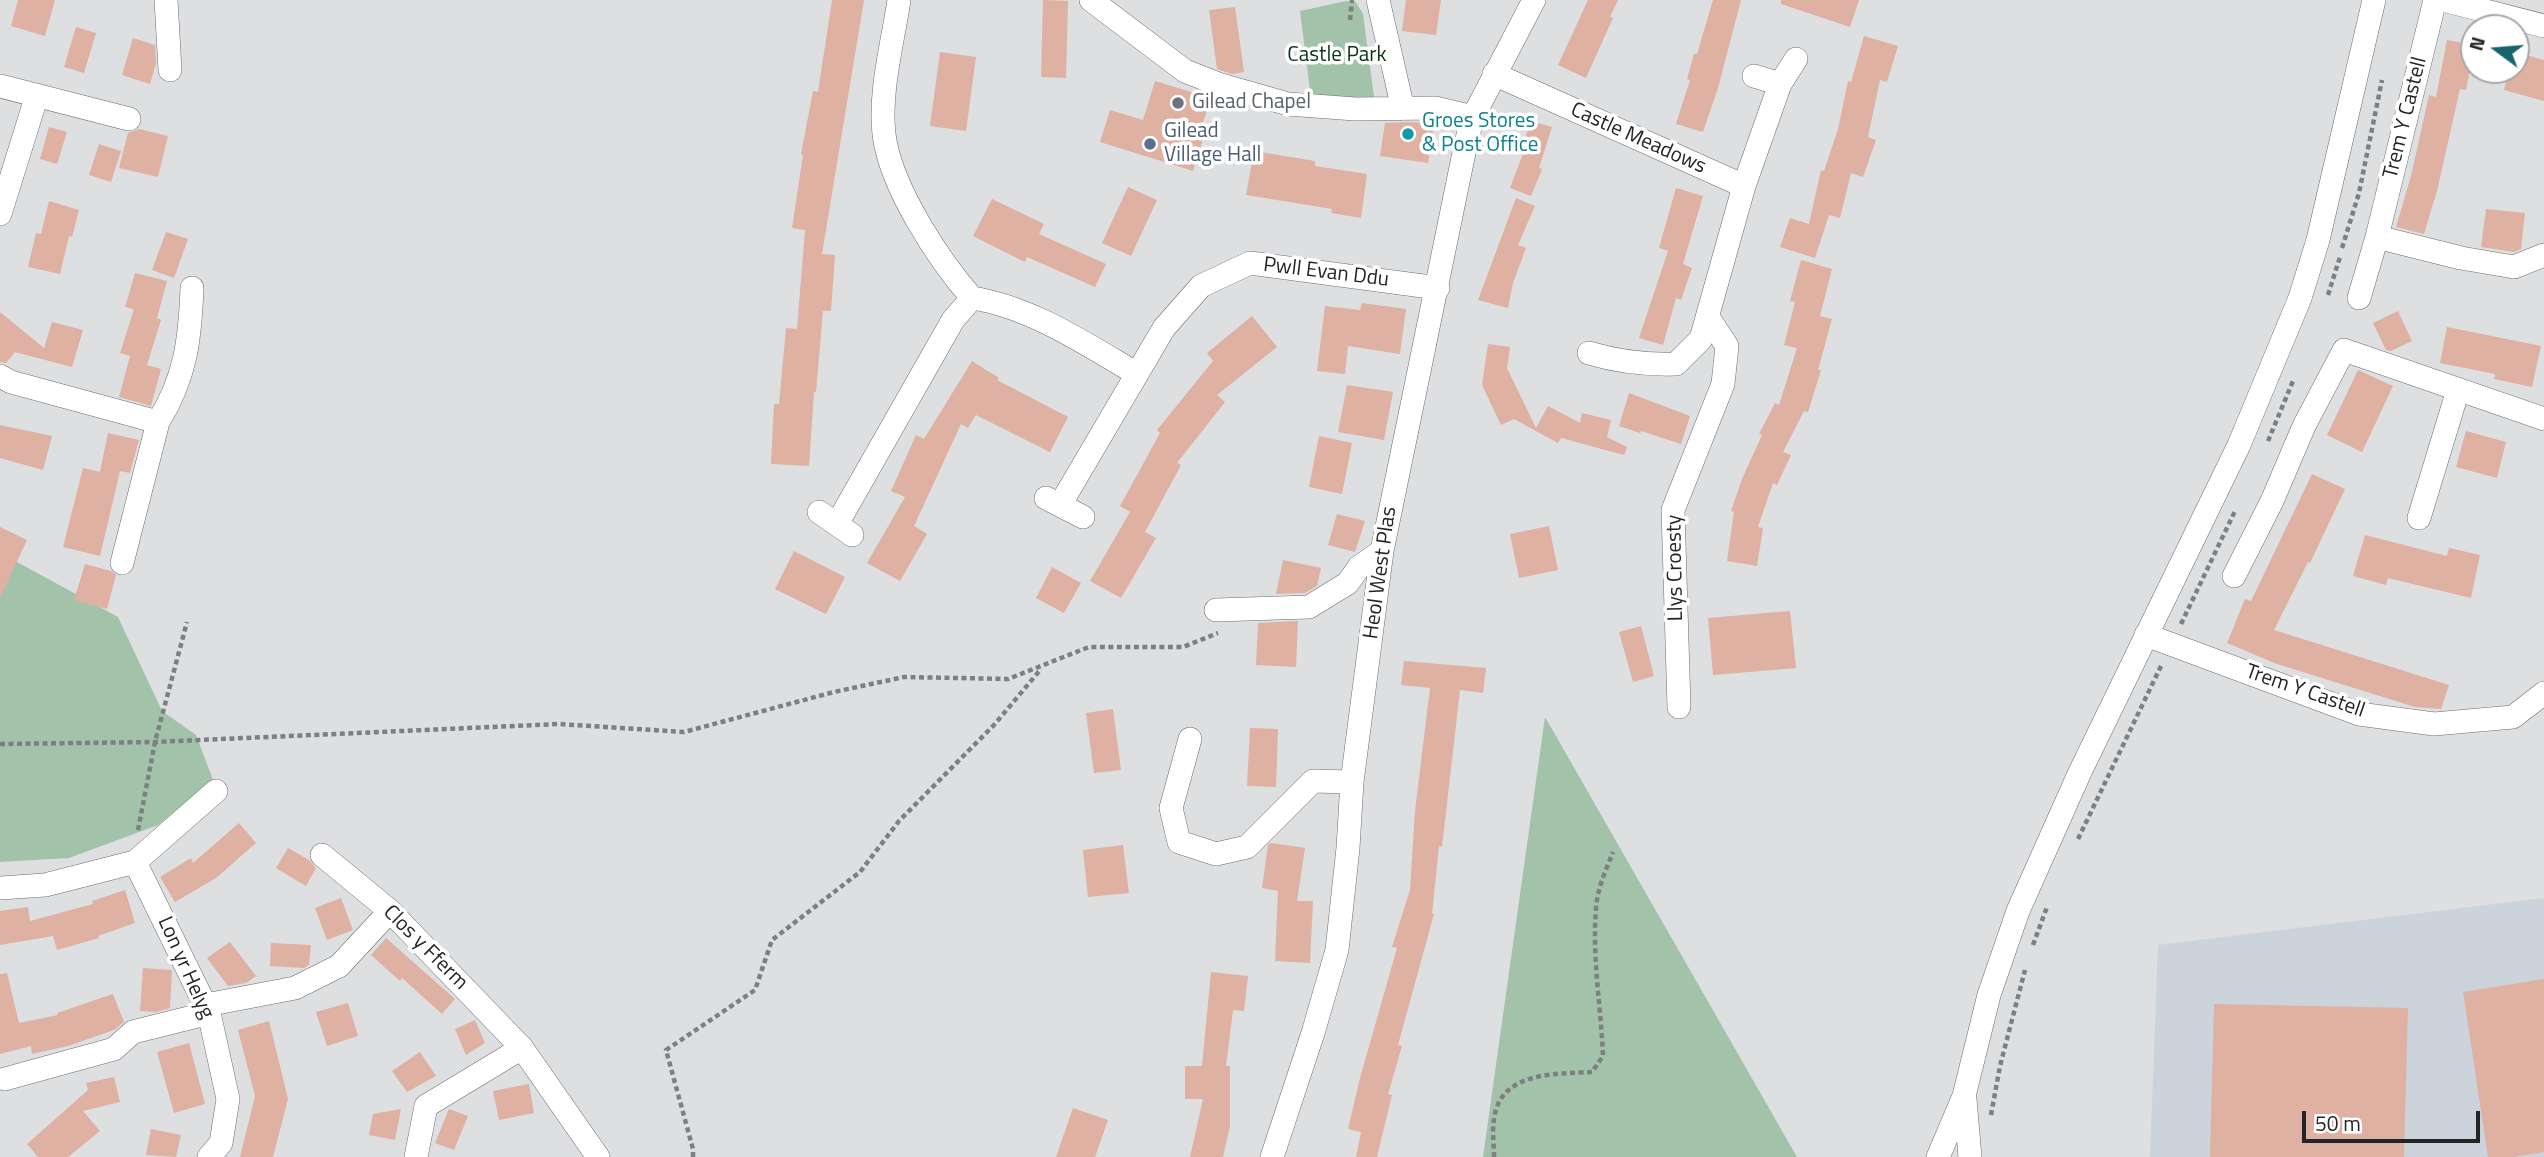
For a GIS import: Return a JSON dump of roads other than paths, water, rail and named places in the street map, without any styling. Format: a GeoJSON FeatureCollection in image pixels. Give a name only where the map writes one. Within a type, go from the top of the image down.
{"type":"FeatureCollection","features":[{"type":"Feature","properties":{"kind":"street"},"geometry":{"type":"LineString","coordinates":[[166,0],[170,70]]}},
{"type":"Feature","properties":{"kind":"street"},"geometry":{"type":"LineString","coordinates":[[899,0],[884,103],[884,133],[891,167],[936,249],[972,298],[989,301],[1069,333],[1137,374]]}},
{"type":"Feature","properties":{"kind":"street"},"geometry":{"type":"LineString","coordinates":[[1091,0],[1185,71],[1219,84],[1288,104],[1354,109],[1436,108],[1473,117]]}},
{"type":"Feature","properties":{"kind":"street"},"geometry":{"type":"LineString","coordinates":[[1378,0],[1404,108]]}},
{"type":"Feature","properties":{"kind":"street","name":"Heol West Plas"},"geometry":{"type":"LineString","coordinates":[[1272,1157],[1337,950],[1352,782],[1390,502],[1473,117],[1534,0]]}},
{"type":"Feature","properties":{"kind":"street"},"geometry":{"type":"LineString","coordinates":[[1938,1157],[1964,1096],[1989,995],[2018,911],[2080,772],[2239,445],[2301,298],[2318,240],[2374,0]]}},
{"type":"Feature","properties":{"kind":"street","name":"Trem Y Castell"},"geometry":{"type":"LineString","coordinates":[[2359,298],[2377,237],[2435,0]]}},
{"type":"Feature","properties":{"kind":"street"},"geometry":{"type":"LineString","coordinates":[[2443,0],[2544,26]]}},
{"type":"Feature","properties":{"kind":"street"},"geometry":{"type":"LineString","coordinates":[[1589,353],[1645,365],[1676,363],[1701,338],[1744,186],[1780,84],[1796,59]]}},
{"type":"Feature","properties":{"kind":"street","name":"Castle Meadows"},"geometry":{"type":"LineString","coordinates":[[1494,74],[1744,186]]}},
{"type":"Feature","properties":{"kind":"street"},"geometry":{"type":"LineString","coordinates":[[1754,76],[1780,84]]}},
{"type":"Feature","properties":{"kind":"street"},"geometry":{"type":"LineString","coordinates":[[1,86],[129,119]]}},
{"type":"Feature","properties":{"kind":"street"},"geometry":{"type":"LineString","coordinates":[[0,214],[37,95]]}},
{"type":"Feature","properties":{"kind":"street"},"geometry":{"type":"LineString","coordinates":[[2377,237],[2461,258],[2514,267],[2544,255]]}},
{"type":"Feature","properties":{"kind":"street","name":"Pwll Evan Ddu"},"geometry":{"type":"LineString","coordinates":[[1083,517],[1053,502],[1164,328],[1201,286],[1250,263],[1438,288]]}},
{"type":"Feature","properties":{"kind":"street"},"geometry":{"type":"LineString","coordinates":[[122,563],[158,422],[173,398],[181,375],[190,330],[192,288]]}},
{"type":"Feature","properties":{"kind":"street"},"geometry":{"type":"LineString","coordinates":[[836,524],[953,320],[972,298]]}},
{"type":"Feature","properties":{"kind":"street","name":"Llys Croesty"},"geometry":{"type":"LineString","coordinates":[[1679,707],[1673,510],[1723,384],[1727,346],[1708,317]]}},
{"type":"Feature","properties":{"kind":"street"},"geometry":{"type":"LineString","coordinates":[[2234,576],[2272,501],[2304,426],[2344,351],[2544,419]]}},
{"type":"Feature","properties":{"kind":"street"},"geometry":{"type":"LineString","coordinates":[[0,376],[11,382],[158,422]]}},
{"type":"Feature","properties":{"kind":"street"},"geometry":{"type":"LineString","coordinates":[[2420,517],[2458,390]]}},
{"type":"Feature","properties":{"kind":"street"},"geometry":{"type":"LineString","coordinates":[[1217,622],[1309,607],[1348,583],[1359,567],[1382,551]]}},
{"type":"Feature","properties":{"kind":"street","name":"Trem Y Castell"},"geometry":{"type":"LineString","coordinates":[[2147,635],[2359,713],[2434,724],[2513,717],[2544,693]]}},
{"type":"Feature","properties":{"kind":"street"},"geometry":{"type":"LineString","coordinates":[[1191,739],[1171,808],[1180,842],[1216,855],[1247,847],[1313,781],[1352,782]]}},
{"type":"Feature","properties":{"kind":"street"},"geometry":{"type":"LineString","coordinates":[[0,888],[45,886],[135,862],[216,791]]}},
{"type":"Feature","properties":{"kind":"street","name":"Clos y Fferm"},"geometry":{"type":"LineString","coordinates":[[322,855],[390,911],[522,1048],[597,1157]]}},
{"type":"Feature","properties":{"kind":"street","name":"Lon yr Helyg"},"geometry":{"type":"LineString","coordinates":[[135,862],[208,1009],[228,1099],[221,1143],[209,1157]]}},
{"type":"Feature","properties":{"kind":"street"},"geometry":{"type":"LineString","coordinates":[[5,1079],[114,1049],[133,1032],[208,1009],[295,988],[339,966],[390,911]]}},
{"type":"Feature","properties":{"kind":"street"},"geometry":{"type":"LineString","coordinates":[[416,1157],[426,1106],[522,1048]]}},
{"type":"Feature","properties":{"kind":"street"},"geometry":{"type":"LineString","coordinates":[[1964,1096],[1970,1157]]}},
{"type":"Feature","properties":{"kind":"place","name":"Gilead Chapel"},"geometry":{"type":"Point","coordinates":[1178,103]}},
{"type":"Feature","properties":{"kind":"place","name":"Groes Stores & Post Office"},"geometry":{"type":"Point","coordinates":[1408,134]}},
{"type":"Feature","properties":{"kind":"place","name":"Gilead Village Hall"},"geometry":{"type":"Point","coordinates":[1150,144]}},
{"type":"Feature","properties":{"kind":"park label","name":"Castle Park"},"geometry":{"type":"Point","coordinates":[1337,56]}}]}
